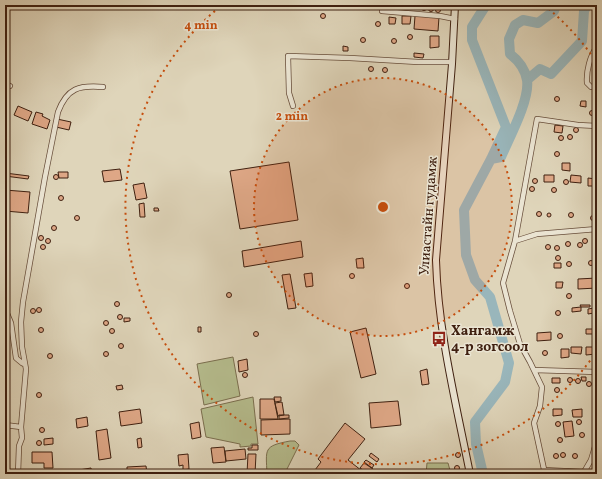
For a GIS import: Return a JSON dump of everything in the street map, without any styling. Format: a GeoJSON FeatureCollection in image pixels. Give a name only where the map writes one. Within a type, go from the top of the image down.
{"type":"FeatureCollection","features":[{"type":"Feature","properties":{"kind":"main road","name":"Улиастайн гудамж"},"geometry":{"type":"LineString","coordinates":[[455,5],[452,62],[436,260],[444,346],[470,474]]}},
{"type":"Feature","properties":{"kind":"street"},"geometry":{"type":"LineString","coordinates":[[382,11],[440,16],[455,19]]}},
{"type":"Feature","properties":{"kind":"street"},"geometry":{"type":"LineString","coordinates":[[597,47],[593,51],[586,76],[587,83],[591,87],[597,87]]}},
{"type":"Feature","properties":{"kind":"street"},"geometry":{"type":"LineString","coordinates":[[293,106],[289,93],[288,56],[418,62],[452,62]]}},
{"type":"Feature","properties":{"kind":"street"},"geometry":{"type":"LineString","coordinates":[[5,84],[10,86]]}},
{"type":"Feature","properties":{"kind":"street"},"geometry":{"type":"LineString","coordinates":[[18,474],[19,446],[22,438],[21,427],[26,369],[22,347],[21,322],[23,302],[58,112],[67,94],[75,89],[88,86],[104,86]]}},
{"type":"Feature","properties":{"kind":"street"},"geometry":{"type":"LineString","coordinates":[[597,126],[578,126],[537,119],[515,241],[503,283],[520,344],[542,387],[540,406],[534,423],[545,472],[584,472],[591,460],[597,440]]}},
{"type":"Feature","properties":{"kind":"street"},"geometry":{"type":"LineString","coordinates":[[515,241],[537,234],[597,229]]}},
{"type":"Feature","properties":{"kind":"street"},"geometry":{"type":"LineString","coordinates":[[5,311],[11,323],[16,358],[24,364]]}},
{"type":"Feature","properties":{"kind":"street"},"geometry":{"type":"LineString","coordinates":[[534,370],[597,372]]}},
{"type":"Feature","properties":{"kind":"street"},"geometry":{"type":"LineString","coordinates":[[5,425],[21,427]]}},
{"type":"Feature","properties":{"kind":"green space"},"geometry":{"type":"Polygon","coordinates":[[[233,357],[240,396],[204,405],[197,364],[233,357]]]}},
{"type":"Feature","properties":{"kind":"green space"},"geometry":{"type":"Polygon","coordinates":[[[253,397],[258,444],[240,447],[240,444],[206,437],[201,409],[253,397]]]}},
{"type":"Feature","properties":{"kind":"green space"},"geometry":{"type":"Polygon","coordinates":[[[295,441],[299,445],[287,469],[291,474],[267,474],[266,459],[268,450],[275,445],[295,441]]]}},
{"type":"Feature","properties":{"kind":"green space"},"geometry":{"type":"Polygon","coordinates":[[[427,463],[448,463],[451,474],[426,474],[427,463]]]}},
{"type":"Feature","properties":{"kind":"building"},"geometry":{"type":"Polygon","coordinates":[[[424,5],[427,8],[424,11],[421,8],[424,5]]]}},
{"type":"Feature","properties":{"kind":"building"},"geometry":{"type":"Polygon","coordinates":[[[431,6],[434,9],[431,12],[428,9],[431,6]]]}},
{"type":"Feature","properties":{"kind":"building"},"geometry":{"type":"Polygon","coordinates":[[[438,7],[441,10],[438,13],[435,10],[438,7]]]}},
{"type":"Feature","properties":{"kind":"building"},"geometry":{"type":"Polygon","coordinates":[[[323,13],[326,16],[323,19],[320,16],[323,13]]]}},
{"type":"Feature","properties":{"kind":"building"},"geometry":{"type":"Polygon","coordinates":[[[402,16],[411,16],[410,24],[402,24],[402,16]]]}},
{"type":"Feature","properties":{"kind":"building"},"geometry":{"type":"Polygon","coordinates":[[[415,16],[439,17],[438,31],[414,29],[415,16]]]}},
{"type":"Feature","properties":{"kind":"building"},"geometry":{"type":"Polygon","coordinates":[[[389,17],[396,18],[395,24],[389,24],[389,17]]]}},
{"type":"Feature","properties":{"kind":"building"},"geometry":{"type":"Polygon","coordinates":[[[378,21],[381,24],[378,27],[375,24],[378,21]]]}},
{"type":"Feature","properties":{"kind":"building"},"geometry":{"type":"Polygon","coordinates":[[[410,34],[413,37],[410,40],[407,37],[410,34]]]}},
{"type":"Feature","properties":{"kind":"building"},"geometry":{"type":"Polygon","coordinates":[[[430,36],[439,36],[439,47],[430,48],[430,36]]]}},
{"type":"Feature","properties":{"kind":"building"},"geometry":{"type":"Polygon","coordinates":[[[363,37],[366,40],[363,43],[360,40],[363,37]]]}},
{"type":"Feature","properties":{"kind":"building"},"geometry":{"type":"Polygon","coordinates":[[[394,38],[397,41],[394,44],[391,41],[394,38]]]}},
{"type":"Feature","properties":{"kind":"building"},"geometry":{"type":"Polygon","coordinates":[[[343,46],[348,47],[348,51],[343,51],[343,46]]]}},
{"type":"Feature","properties":{"kind":"building"},"geometry":{"type":"Polygon","coordinates":[[[414,53],[424,54],[423,58],[414,57],[414,53]]]}},
{"type":"Feature","properties":{"kind":"building"},"geometry":{"type":"Polygon","coordinates":[[[371,66],[374,69],[371,72],[368,69],[371,66]]]}},
{"type":"Feature","properties":{"kind":"building"},"geometry":{"type":"Polygon","coordinates":[[[385,67],[388,70],[385,73],[382,70],[385,67]]]}},
{"type":"Feature","properties":{"kind":"building"},"geometry":{"type":"Polygon","coordinates":[[[557,96],[560,99],[557,102],[554,99],[557,96]]]}},
{"type":"Feature","properties":{"kind":"building"},"geometry":{"type":"Polygon","coordinates":[[[581,101],[586,101],[586,107],[580,106],[581,101]]]}},
{"type":"Feature","properties":{"kind":"building"},"geometry":{"type":"Polygon","coordinates":[[[18,106],[32,112],[28,121],[14,115],[18,106]]]}},
{"type":"Feature","properties":{"kind":"building"},"geometry":{"type":"Polygon","coordinates":[[[592,110],[595,113],[592,116],[589,113],[592,110]]]}},
{"type":"Feature","properties":{"kind":"building"},"geometry":{"type":"Polygon","coordinates":[[[36,112],[43,114],[42,116],[50,120],[47,129],[32,124],[36,112]]]}},
{"type":"Feature","properties":{"kind":"building"},"geometry":{"type":"Polygon","coordinates":[[[57,119],[71,122],[69,130],[56,127],[57,119]]]}},
{"type":"Feature","properties":{"kind":"building"},"geometry":{"type":"Polygon","coordinates":[[[555,125],[563,126],[562,133],[554,132],[555,125]]]}},
{"type":"Feature","properties":{"kind":"building"},"geometry":{"type":"Polygon","coordinates":[[[576,127],[579,130],[576,133],[573,130],[576,127]]]}},
{"type":"Feature","properties":{"kind":"building"},"geometry":{"type":"Polygon","coordinates":[[[561,135],[564,138],[561,141],[558,138],[561,135]]]}},
{"type":"Feature","properties":{"kind":"building"},"geometry":{"type":"Polygon","coordinates":[[[568,135],[572,135],[572,139],[568,139],[568,135]]]}},
{"type":"Feature","properties":{"kind":"building"},"geometry":{"type":"Polygon","coordinates":[[[593,140],[597,140],[597,144],[593,144],[593,140]]]}},
{"type":"Feature","properties":{"kind":"building"},"geometry":{"type":"Polygon","coordinates":[[[557,151],[560,154],[557,157],[554,154],[557,151]]]}},
{"type":"Feature","properties":{"kind":"building"},"geometry":{"type":"Polygon","coordinates":[[[289,162],[298,220],[240,229],[230,171],[289,162]]]}},
{"type":"Feature","properties":{"kind":"building"},"geometry":{"type":"Polygon","coordinates":[[[562,163],[570,163],[570,171],[562,170],[562,163]]]}},
{"type":"Feature","properties":{"kind":"building"},"geometry":{"type":"Polygon","coordinates":[[[120,169],[122,180],[104,182],[102,171],[120,169]]]}},
{"type":"Feature","properties":{"kind":"building"},"geometry":{"type":"Polygon","coordinates":[[[58,172],[68,172],[68,178],[59,178],[58,172]]]}},
{"type":"Feature","properties":{"kind":"building"},"geometry":{"type":"Polygon","coordinates":[[[5,173],[29,176],[28,179],[5,176],[5,173]]]}},
{"type":"Feature","properties":{"kind":"building"},"geometry":{"type":"Polygon","coordinates":[[[56,174],[59,177],[56,180],[53,177],[56,174]]]}},
{"type":"Feature","properties":{"kind":"building"},"geometry":{"type":"Polygon","coordinates":[[[544,175],[554,175],[554,182],[544,182],[544,175]]]}},
{"type":"Feature","properties":{"kind":"building"},"geometry":{"type":"Polygon","coordinates":[[[571,175],[581,176],[581,183],[570,182],[571,175]]]}},
{"type":"Feature","properties":{"kind":"building"},"geometry":{"type":"Polygon","coordinates":[[[588,178],[596,179],[596,186],[588,186],[588,178]]]}},
{"type":"Feature","properties":{"kind":"building"},"geometry":{"type":"Polygon","coordinates":[[[533,179],[537,179],[537,183],[533,183],[533,179]]]}},
{"type":"Feature","properties":{"kind":"building"},"geometry":{"type":"Polygon","coordinates":[[[566,179],[569,182],[566,185],[563,182],[566,179]]]}},
{"type":"Feature","properties":{"kind":"building"},"geometry":{"type":"Polygon","coordinates":[[[144,183],[147,198],[136,200],[133,185],[144,183]]]}},
{"type":"Feature","properties":{"kind":"building"},"geometry":{"type":"Polygon","coordinates":[[[532,186],[535,189],[532,192],[529,189],[532,186]]]}},
{"type":"Feature","properties":{"kind":"building"},"geometry":{"type":"Polygon","coordinates":[[[554,187],[557,190],[554,193],[551,190],[554,187]]]}},
{"type":"Feature","properties":{"kind":"building"},"geometry":{"type":"Polygon","coordinates":[[[5,190],[30,192],[28,213],[5,211],[5,190]]]}},
{"type":"Feature","properties":{"kind":"building"},"geometry":{"type":"Polygon","coordinates":[[[61,195],[64,198],[61,201],[58,198],[61,195]]]}},
{"type":"Feature","properties":{"kind":"building"},"geometry":{"type":"Polygon","coordinates":[[[144,203],[145,217],[140,217],[139,204],[144,203]]]}},
{"type":"Feature","properties":{"kind":"building"},"geometry":{"type":"Polygon","coordinates":[[[154,208],[158,208],[159,211],[154,211],[154,208]]]}},
{"type":"Feature","properties":{"kind":"building"},"geometry":{"type":"Polygon","coordinates":[[[539,211],[542,214],[539,217],[536,214],[539,211]]]}},
{"type":"Feature","properties":{"kind":"building"},"geometry":{"type":"Polygon","coordinates":[[[547,213],[551,213],[551,217],[547,217],[547,213]]]}},
{"type":"Feature","properties":{"kind":"building"},"geometry":{"type":"Polygon","coordinates":[[[569,213],[573,213],[573,217],[569,217],[569,213]]]}},
{"type":"Feature","properties":{"kind":"building"},"geometry":{"type":"Polygon","coordinates":[[[77,215],[80,218],[77,221],[74,218],[77,215]]]}},
{"type":"Feature","properties":{"kind":"building"},"geometry":{"type":"Polygon","coordinates":[[[593,215],[596,218],[593,221],[590,218],[593,215]]]}},
{"type":"Feature","properties":{"kind":"building"},"geometry":{"type":"Polygon","coordinates":[[[54,225],[57,228],[54,231],[51,228],[54,225]]]}},
{"type":"Feature","properties":{"kind":"building"},"geometry":{"type":"Polygon","coordinates":[[[41,235],[44,238],[41,241],[38,238],[41,235]]]}},
{"type":"Feature","properties":{"kind":"building"},"geometry":{"type":"Polygon","coordinates":[[[48,238],[51,241],[48,244],[45,241],[48,238]]]}},
{"type":"Feature","properties":{"kind":"building"},"geometry":{"type":"Polygon","coordinates":[[[585,238],[588,241],[585,244],[582,241],[585,238]]]}},
{"type":"Feature","properties":{"kind":"building"},"geometry":{"type":"Polygon","coordinates":[[[301,241],[303,257],[244,267],[242,251],[301,241]]]}},
{"type":"Feature","properties":{"kind":"building"},"geometry":{"type":"Polygon","coordinates":[[[568,241],[571,244],[568,247],[565,244],[568,241]]]}},
{"type":"Feature","properties":{"kind":"building"},"geometry":{"type":"Polygon","coordinates":[[[580,242],[583,245],[580,248],[577,245],[580,242]]]}},
{"type":"Feature","properties":{"kind":"building"},"geometry":{"type":"Polygon","coordinates":[[[43,244],[46,247],[43,250],[40,247],[43,244]]]}},
{"type":"Feature","properties":{"kind":"building"},"geometry":{"type":"Polygon","coordinates":[[[548,244],[551,247],[548,250],[545,247],[548,244]]]}},
{"type":"Feature","properties":{"kind":"building"},"geometry":{"type":"Polygon","coordinates":[[[555,246],[559,246],[559,250],[555,250],[555,246]]]}},
{"type":"Feature","properties":{"kind":"building"},"geometry":{"type":"Polygon","coordinates":[[[556,256],[560,256],[560,260],[556,260],[556,256]]]}},
{"type":"Feature","properties":{"kind":"building"},"geometry":{"type":"Polygon","coordinates":[[[363,258],[364,268],[357,268],[356,259],[363,258]]]}},
{"type":"Feature","properties":{"kind":"building"},"geometry":{"type":"Polygon","coordinates":[[[591,260],[594,263],[591,266],[588,263],[591,260]]]}},
{"type":"Feature","properties":{"kind":"building"},"geometry":{"type":"Polygon","coordinates":[[[569,261],[572,264],[569,267],[566,264],[569,261]]]}},
{"type":"Feature","properties":{"kind":"building"},"geometry":{"type":"Polygon","coordinates":[[[554,263],[561,263],[561,268],[554,268],[554,263]]]}},
{"type":"Feature","properties":{"kind":"building"},"geometry":{"type":"Polygon","coordinates":[[[312,273],[313,286],[306,287],[304,274],[312,273]]]}},
{"type":"Feature","properties":{"kind":"building"},"geometry":{"type":"Polygon","coordinates":[[[352,273],[355,276],[352,279],[349,276],[352,273]]]}},
{"type":"Feature","properties":{"kind":"building"},"geometry":{"type":"Polygon","coordinates":[[[290,274],[296,308],[288,309],[282,275],[290,274]]]}},
{"type":"Feature","properties":{"kind":"building"},"geometry":{"type":"Polygon","coordinates":[[[597,278],[597,288],[578,289],[578,279],[597,278]]]}},
{"type":"Feature","properties":{"kind":"building"},"geometry":{"type":"Polygon","coordinates":[[[556,282],[563,282],[562,288],[556,288],[556,282]]]}},
{"type":"Feature","properties":{"kind":"building"},"geometry":{"type":"Polygon","coordinates":[[[407,283],[410,286],[407,289],[404,286],[407,283]]]}},
{"type":"Feature","properties":{"kind":"building"},"geometry":{"type":"Polygon","coordinates":[[[229,292],[232,295],[229,298],[226,295],[229,292]]]}},
{"type":"Feature","properties":{"kind":"building"},"geometry":{"type":"Polygon","coordinates":[[[569,293],[572,296],[569,299],[566,296],[569,293]]]}},
{"type":"Feature","properties":{"kind":"building"},"geometry":{"type":"Polygon","coordinates":[[[117,301],[120,304],[117,307],[114,304],[117,301]]]}},
{"type":"Feature","properties":{"kind":"building"},"geometry":{"type":"Polygon","coordinates":[[[5,302],[9,302],[9,306],[5,306],[5,302]]]}},
{"type":"Feature","properties":{"kind":"building"},"geometry":{"type":"Polygon","coordinates":[[[580,305],[590,305],[590,307],[581,307],[580,305]]]}},
{"type":"Feature","properties":{"kind":"building"},"geometry":{"type":"Polygon","coordinates":[[[39,307],[42,310],[39,313],[36,310],[39,307]]]}},
{"type":"Feature","properties":{"kind":"building"},"geometry":{"type":"Polygon","coordinates":[[[581,307],[581,311],[572,312],[572,308],[581,307]]]}},
{"type":"Feature","properties":{"kind":"building"},"geometry":{"type":"Polygon","coordinates":[[[33,308],[36,311],[33,314],[30,311],[33,308]]]}},
{"type":"Feature","properties":{"kind":"building"},"geometry":{"type":"Polygon","coordinates":[[[594,308],[594,313],[588,314],[588,309],[594,308]]]}},
{"type":"Feature","properties":{"kind":"building"},"geometry":{"type":"Polygon","coordinates":[[[558,310],[561,313],[558,316],[555,313],[558,310]]]}},
{"type":"Feature","properties":{"kind":"building"},"geometry":{"type":"Polygon","coordinates":[[[120,314],[123,317],[120,320],[117,317],[120,314]]]}},
{"type":"Feature","properties":{"kind":"building"},"geometry":{"type":"Polygon","coordinates":[[[124,318],[130,318],[130,321],[124,322],[124,318]]]}},
{"type":"Feature","properties":{"kind":"building"},"geometry":{"type":"Polygon","coordinates":[[[106,320],[109,323],[106,326],[103,323],[106,320]]]}},
{"type":"Feature","properties":{"kind":"building"},"geometry":{"type":"Polygon","coordinates":[[[41,327],[44,330],[41,333],[38,330],[41,327]]]}},
{"type":"Feature","properties":{"kind":"building"},"geometry":{"type":"Polygon","coordinates":[[[198,327],[201,327],[201,332],[198,332],[198,327]]]}},
{"type":"Feature","properties":{"kind":"building"},"geometry":{"type":"Polygon","coordinates":[[[112,328],[115,331],[112,334],[109,331],[112,328]]]}},
{"type":"Feature","properties":{"kind":"building"},"geometry":{"type":"Polygon","coordinates":[[[366,328],[376,374],[361,378],[350,332],[366,328]]]}},
{"type":"Feature","properties":{"kind":"building"},"geometry":{"type":"Polygon","coordinates":[[[586,329],[594,329],[594,334],[586,334],[586,329]]]}},
{"type":"Feature","properties":{"kind":"building"},"geometry":{"type":"Polygon","coordinates":[[[256,331],[259,334],[256,337],[253,334],[256,331]]]}},
{"type":"Feature","properties":{"kind":"building"},"geometry":{"type":"Polygon","coordinates":[[[551,332],[551,340],[537,341],[537,333],[551,332]]]}},
{"type":"Feature","properties":{"kind":"building"},"geometry":{"type":"Polygon","coordinates":[[[560,333],[563,336],[560,339],[557,336],[560,333]]]}},
{"type":"Feature","properties":{"kind":"building"},"geometry":{"type":"Polygon","coordinates":[[[121,343],[124,346],[121,349],[118,346],[121,343]]]}},
{"type":"Feature","properties":{"kind":"building"},"geometry":{"type":"Polygon","coordinates":[[[571,347],[582,347],[581,354],[571,353],[571,347]]]}},
{"type":"Feature","properties":{"kind":"building"},"geometry":{"type":"Polygon","coordinates":[[[586,347],[596,347],[596,354],[586,355],[586,347]]]}},
{"type":"Feature","properties":{"kind":"building"},"geometry":{"type":"Polygon","coordinates":[[[561,349],[569,349],[569,357],[561,358],[561,349]]]}},
{"type":"Feature","properties":{"kind":"building"},"geometry":{"type":"Polygon","coordinates":[[[545,350],[548,353],[545,356],[542,353],[545,350]]]}},
{"type":"Feature","properties":{"kind":"building"},"geometry":{"type":"Polygon","coordinates":[[[106,351],[109,354],[106,357],[103,354],[106,351]]]}},
{"type":"Feature","properties":{"kind":"building"},"geometry":{"type":"Polygon","coordinates":[[[50,353],[53,356],[50,359],[47,356],[50,353]]]}},
{"type":"Feature","properties":{"kind":"building"},"geometry":{"type":"Polygon","coordinates":[[[247,359],[248,370],[239,372],[238,361],[247,359]]]}},
{"type":"Feature","properties":{"kind":"building"},"geometry":{"type":"Polygon","coordinates":[[[427,369],[429,384],[422,385],[420,371],[427,369]]]}},
{"type":"Feature","properties":{"kind":"building"},"geometry":{"type":"Polygon","coordinates":[[[245,372],[248,375],[245,378],[242,375],[245,372]]]}},
{"type":"Feature","properties":{"kind":"building"},"geometry":{"type":"Polygon","coordinates":[[[570,377],[573,380],[570,383],[567,380],[570,377]]]}},
{"type":"Feature","properties":{"kind":"building"},"geometry":{"type":"Polygon","coordinates":[[[581,377],[586,377],[586,381],[582,381],[581,377]]]}},
{"type":"Feature","properties":{"kind":"building"},"geometry":{"type":"Polygon","coordinates":[[[552,378],[560,378],[560,383],[552,383],[552,378]]]}},
{"type":"Feature","properties":{"kind":"building"},"geometry":{"type":"Polygon","coordinates":[[[578,378],[581,381],[578,384],[575,381],[578,378]]]}},
{"type":"Feature","properties":{"kind":"building"},"geometry":{"type":"Polygon","coordinates":[[[589,381],[592,384],[589,387],[586,384],[589,381]]]}},
{"type":"Feature","properties":{"kind":"building"},"geometry":{"type":"Polygon","coordinates":[[[122,385],[123,389],[117,390],[116,386],[122,385]]]}},
{"type":"Feature","properties":{"kind":"building"},"geometry":{"type":"Polygon","coordinates":[[[557,387],[560,390],[557,393],[554,390],[557,387]]]}},
{"type":"Feature","properties":{"kind":"building"},"geometry":{"type":"Polygon","coordinates":[[[39,392],[42,395],[39,398],[36,395],[39,392]]]}},
{"type":"Feature","properties":{"kind":"building"},"geometry":{"type":"Polygon","coordinates":[[[274,397],[281,397],[281,401],[275,402],[274,397]]]}},
{"type":"Feature","properties":{"kind":"building"},"geometry":{"type":"Polygon","coordinates":[[[260,399],[274,399],[278,419],[260,419],[260,399]]]}},
{"type":"Feature","properties":{"kind":"building"},"geometry":{"type":"Polygon","coordinates":[[[398,401],[401,425],[371,428],[369,403],[398,401]]]}},
{"type":"Feature","properties":{"kind":"building"},"geometry":{"type":"Polygon","coordinates":[[[282,402],[284,415],[278,416],[275,403],[282,402]]]}},
{"type":"Feature","properties":{"kind":"building"},"geometry":{"type":"Polygon","coordinates":[[[140,409],[142,423],[121,426],[119,412],[140,409]]]}},
{"type":"Feature","properties":{"kind":"building"},"geometry":{"type":"Polygon","coordinates":[[[553,409],[562,409],[562,415],[553,416],[553,409]]]}},
{"type":"Feature","properties":{"kind":"building"},"geometry":{"type":"Polygon","coordinates":[[[582,409],[582,417],[573,417],[572,410],[582,409]]]}},
{"type":"Feature","properties":{"kind":"building"},"geometry":{"type":"Polygon","coordinates":[[[279,415],[289,415],[289,418],[279,419],[279,415]]]}},
{"type":"Feature","properties":{"kind":"building"},"geometry":{"type":"Polygon","coordinates":[[[87,417],[88,426],[77,428],[76,419],[87,417]]]}},
{"type":"Feature","properties":{"kind":"building"},"geometry":{"type":"Polygon","coordinates":[[[290,419],[290,434],[261,435],[261,420],[290,419]]]}},
{"type":"Feature","properties":{"kind":"building"},"geometry":{"type":"Polygon","coordinates":[[[579,419],[582,422],[579,425],[576,422],[579,419]]]}},
{"type":"Feature","properties":{"kind":"building"},"geometry":{"type":"Polygon","coordinates":[[[558,421],[561,424],[558,427],[555,424],[558,421]]]}},
{"type":"Feature","properties":{"kind":"building"},"geometry":{"type":"Polygon","coordinates":[[[572,421],[574,436],[565,437],[563,422],[572,421]]]}},
{"type":"Feature","properties":{"kind":"building"},"geometry":{"type":"Polygon","coordinates":[[[199,422],[201,437],[192,439],[190,424],[199,422]]]}},
{"type":"Feature","properties":{"kind":"building"},"geometry":{"type":"Polygon","coordinates":[[[345,423],[365,439],[348,460],[366,474],[312,474],[321,462],[318,459],[345,423]]]}},
{"type":"Feature","properties":{"kind":"building"},"geometry":{"type":"Polygon","coordinates":[[[42,427],[45,430],[42,433],[39,430],[42,427]]]}},
{"type":"Feature","properties":{"kind":"building"},"geometry":{"type":"Polygon","coordinates":[[[107,429],[111,458],[99,460],[96,431],[107,429]]]}},
{"type":"Feature","properties":{"kind":"building"},"geometry":{"type":"Polygon","coordinates":[[[582,432],[585,435],[582,438],[579,435],[582,432]]]}},
{"type":"Feature","properties":{"kind":"building"},"geometry":{"type":"Polygon","coordinates":[[[560,437],[563,440],[560,443],[557,440],[560,437]]]}},
{"type":"Feature","properties":{"kind":"building"},"geometry":{"type":"Polygon","coordinates":[[[53,438],[53,444],[44,445],[44,439],[53,438]]]}},
{"type":"Feature","properties":{"kind":"building"},"geometry":{"type":"Polygon","coordinates":[[[141,438],[142,447],[138,448],[137,439],[141,438]]]}},
{"type":"Feature","properties":{"kind":"building"},"geometry":{"type":"Polygon","coordinates":[[[39,440],[42,443],[39,446],[36,443],[39,440]]]}},
{"type":"Feature","properties":{"kind":"building"},"geometry":{"type":"Polygon","coordinates":[[[252,445],[258,445],[258,450],[248,450],[248,448],[252,448],[252,445]]]}},
{"type":"Feature","properties":{"kind":"building"},"geometry":{"type":"Polygon","coordinates":[[[224,447],[226,462],[213,463],[211,448],[224,447]]]}},
{"type":"Feature","properties":{"kind":"building"},"geometry":{"type":"Polygon","coordinates":[[[245,449],[246,459],[226,461],[225,451],[245,449]]]}},
{"type":"Feature","properties":{"kind":"building"},"geometry":{"type":"Polygon","coordinates":[[[32,452],[52,452],[53,468],[44,468],[44,463],[32,463],[32,452]]]}},
{"type":"Feature","properties":{"kind":"building"},"geometry":{"type":"Polygon","coordinates":[[[458,452],[461,455],[458,458],[455,455],[458,452]]]}},
{"type":"Feature","properties":{"kind":"building"},"geometry":{"type":"Polygon","coordinates":[[[563,452],[566,455],[563,458],[560,455],[563,452]]]}},
{"type":"Feature","properties":{"kind":"building"},"geometry":{"type":"Polygon","coordinates":[[[371,453],[379,459],[377,462],[369,456],[371,453]]]}},
{"type":"Feature","properties":{"kind":"building"},"geometry":{"type":"Polygon","coordinates":[[[556,453],[559,456],[556,459],[553,456],[556,453]]]}},
{"type":"Feature","properties":{"kind":"building"},"geometry":{"type":"Polygon","coordinates":[[[575,453],[578,456],[575,459],[572,456],[575,453]]]}},
{"type":"Feature","properties":{"kind":"building"},"geometry":{"type":"Polygon","coordinates":[[[188,454],[189,469],[183,470],[183,465],[179,466],[178,455],[188,454]]]}},
{"type":"Feature","properties":{"kind":"building"},"geometry":{"type":"Polygon","coordinates":[[[248,454],[256,454],[255,474],[247,474],[248,454]]]}},
{"type":"Feature","properties":{"kind":"building"},"geometry":{"type":"Polygon","coordinates":[[[366,460],[374,465],[372,468],[364,462],[366,460]]]}},
{"type":"Feature","properties":{"kind":"building"},"geometry":{"type":"Polygon","coordinates":[[[364,463],[373,469],[369,474],[360,468],[364,463]]]}},
{"type":"Feature","properties":{"kind":"building"},"geometry":{"type":"Polygon","coordinates":[[[457,465],[460,468],[457,471],[454,468],[457,465]]]}},
{"type":"Feature","properties":{"kind":"building"},"geometry":{"type":"Polygon","coordinates":[[[146,466],[147,474],[127,474],[127,467],[146,466]]]}},
{"type":"Feature","properties":{"kind":"building"},"geometry":{"type":"Polygon","coordinates":[[[91,468],[92,474],[80,474],[79,470],[91,468]]]}},
{"type":"Feature","properties":{"kind":"building"},"geometry":{"type":"Polygon","coordinates":[[[217,471],[246,472],[246,474],[217,474],[217,471]]]}},
{"type":"Feature","properties":{"kind":"waterway"},"geometry":{"type":"LineString","coordinates":[[483,474],[476,444],[475,422],[505,382],[509,363],[490,297],[475,280],[466,255],[464,210],[506,127],[472,40],[472,27],[486,5]]}},
{"type":"Feature","properties":{"kind":"waterway"},"geometry":{"type":"LineString","coordinates":[[491,159],[501,157],[514,130],[527,88],[527,80],[523,69],[516,59],[510,54],[509,39],[515,25],[523,20],[538,23],[554,11],[556,5]]}},
{"type":"Feature","properties":{"kind":"waterway"},"geometry":{"type":"LineString","coordinates":[[527,80],[540,69],[551,74],[582,41],[584,11],[587,5]]}},
{"type":"Feature","properties":{"kind":"place","name":"Хангамж 4-р зогсоол"},"geometry":{"type":"Point","coordinates":[439,339]}}]}
